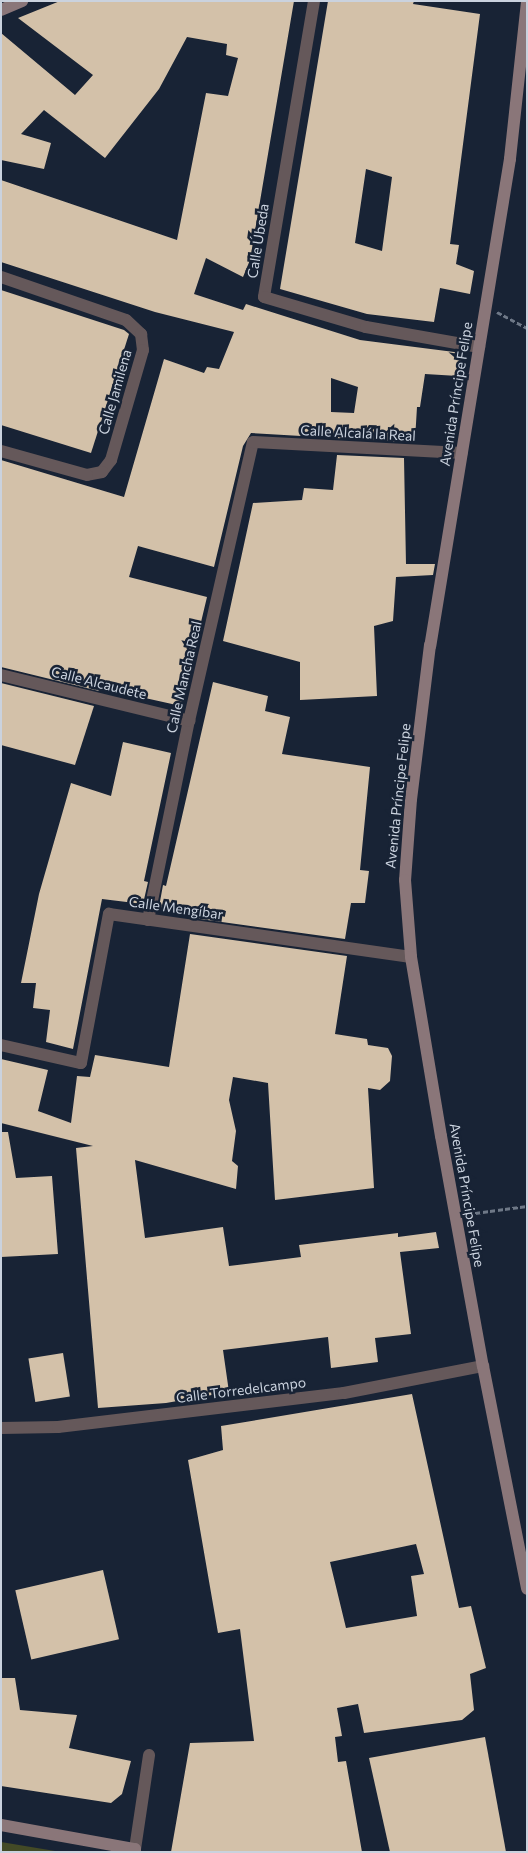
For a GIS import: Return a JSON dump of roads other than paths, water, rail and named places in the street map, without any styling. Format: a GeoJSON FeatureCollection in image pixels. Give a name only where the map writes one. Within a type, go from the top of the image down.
{"type":"FeatureCollection","features":[{"type":"Feature","properties":{"kind":"main road"},"geometry":{"type":"LineString","coordinates":[[1,10],[22,1]]}},
{"type":"Feature","properties":{"kind":"main road","name":"Avenida Príncipe Felipe"},"geometry":{"type":"LineString","coordinates":[[527,2],[510,159],[430,646],[410,799],[405,880],[411,956],[455,1215],[527,1589]]}},
{"type":"Feature","properties":{"kind":"main road"},"geometry":{"type":"LineString","coordinates":[[1,1826],[135,1850]]}},
{"type":"Feature","properties":{"kind":"street","name":"Calle Úbeda"},"geometry":{"type":"LineString","coordinates":[[314,1],[264,297],[366,327],[479,347]]}},
{"type":"Feature","properties":{"kind":"street","name":"Calle Jamilena"},"geometry":{"type":"LineString","coordinates":[[1,277],[126,320],[141,334],[143,350],[111,460],[102,472],[87,475],[1,451]]}},
{"type":"Feature","properties":{"kind":"street","name":"Calle Alcalá la Real"},"geometry":{"type":"LineString","coordinates":[[253,442],[462,453]]}},
{"type":"Feature","properties":{"kind":"street","name":"Calle Mancha Real"},"geometry":{"type":"LineString","coordinates":[[148,920],[189,721],[253,442]]}},
{"type":"Feature","properties":{"kind":"street","name":"Calle Alcaudete"},"geometry":{"type":"LineString","coordinates":[[1,676],[189,721]]}},
{"type":"Feature","properties":{"kind":"street","name":"Calle Mengíbar"},"geometry":{"type":"LineString","coordinates":[[1,1045],[81,1063],[109,914],[411,956]]}},
{"type":"Feature","properties":{"kind":"street","name":"Calle Torredelcampo"},"geometry":{"type":"LineString","coordinates":[[1,1428],[58,1427],[344,1393],[483,1366]]}},
{"type":"Feature","properties":{"kind":"street"},"geometry":{"type":"LineString","coordinates":[[135,1850],[149,1755]]}}]}
